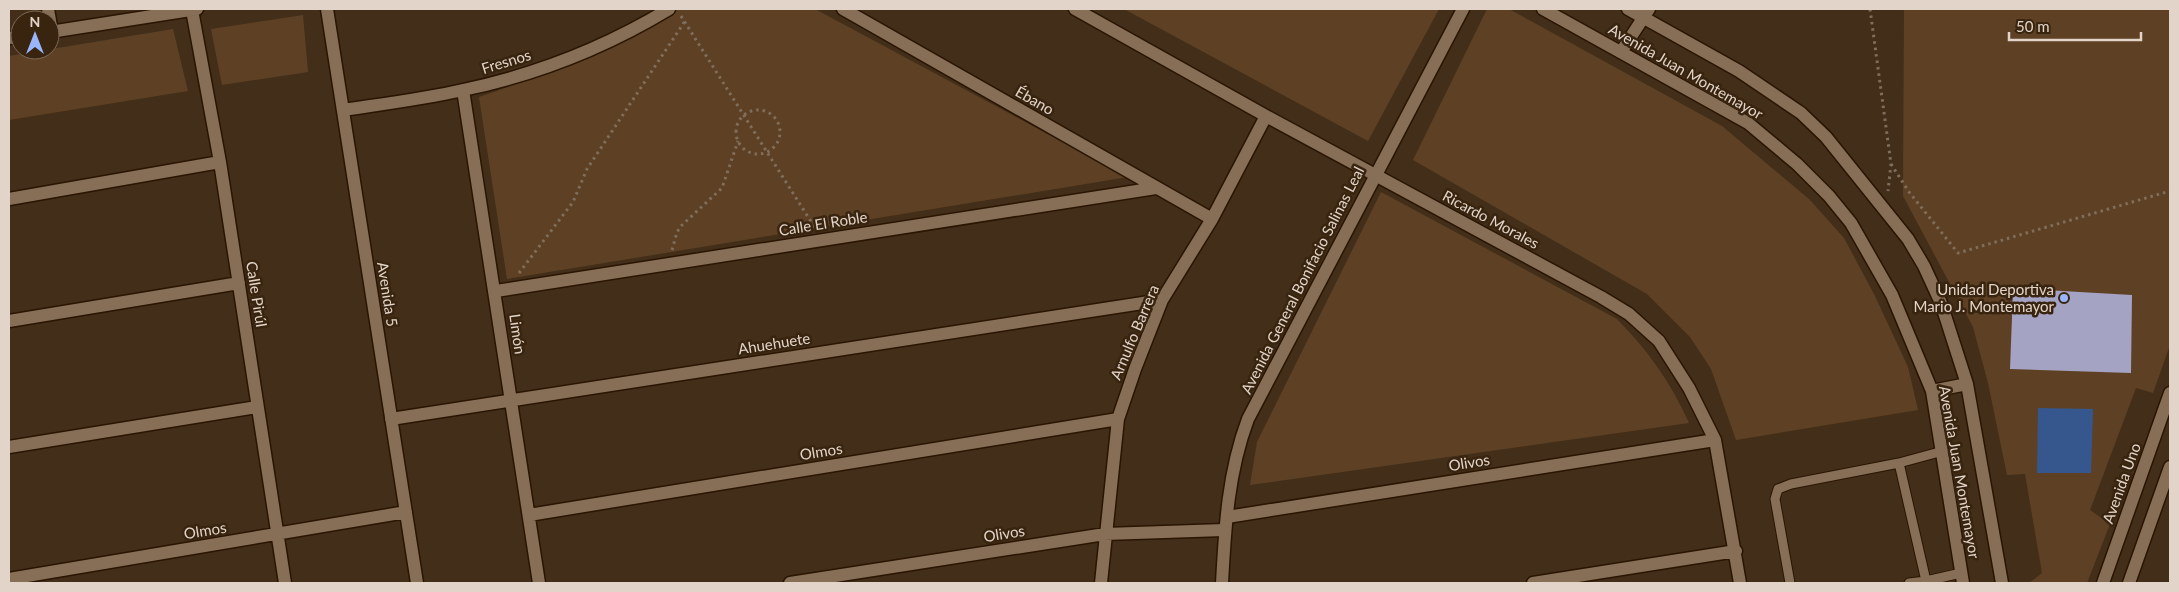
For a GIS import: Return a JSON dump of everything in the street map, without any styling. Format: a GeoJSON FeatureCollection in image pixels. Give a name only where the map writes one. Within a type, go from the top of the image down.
{"type":"FeatureCollection","features":[{"type":"Feature","properties":{"kind":"street"},"geometry":{"type":"LineString","coordinates":[[60,31],[194,9]]}},
{"type":"Feature","properties":{"kind":"street","name":"Calle Pirúl"},"geometry":{"type":"LineString","coordinates":[[194,9],[220,162],[285,583]]}},
{"type":"Feature","properties":{"kind":"street","name":"Avenida 5"},"geometry":{"type":"LineString","coordinates":[[327,9],[417,583]]}},
{"type":"Feature","properties":{"kind":"street","name":"Fresnos"},"geometry":{"type":"LineString","coordinates":[[342,110],[463,90],[513,77],[568,58],[617,37],[668,9]]}},
{"type":"Feature","properties":{"kind":"street","name":"Ébano"},"geometry":{"type":"LineString","coordinates":[[843,9],[1212,219]]}},
{"type":"Feature","properties":{"kind":"street","name":"Ricardo Morales"},"geometry":{"type":"LineString","coordinates":[[1075,9],[1266,116],[1602,297],[1641,324],[1659,341],[1675,363],[1715,440],[1736,551],[1740,583]]}},
{"type":"Feature","properties":{"kind":"street","name":"Avenida General Bonifacio Salinas Leal"},"geometry":{"type":"LineString","coordinates":[[1222,583],[1224,530],[1232,472],[1237,447],[1248,419],[1463,9]]}},
{"type":"Feature","properties":{"kind":"street","name":"Avenida Juan Montemayor"},"geometry":{"type":"LineString","coordinates":[[1543,9],[1748,124],[1797,164],[1829,196],[1856,231],[1888,286],[1932,391],[1962,578]]}},
{"type":"Feature","properties":{"kind":"street","name":"Avenida Juan Montemayor"},"geometry":{"type":"LineString","coordinates":[[1628,9],[1646,13],[1739,71],[1801,113],[1826,137],[1886,209],[1924,266],[1941,303],[1967,384],[2002,583]]}},
{"type":"Feature","properties":{"kind":"street"},"geometry":{"type":"LineString","coordinates":[[1621,52],[1646,13]]}},
{"type":"Feature","properties":{"kind":"street","name":"Limón"},"geometry":{"type":"LineString","coordinates":[[463,90],[501,290],[511,400],[539,583]]}},
{"type":"Feature","properties":{"kind":"street","name":"Arnulfo Barrera"},"geometry":{"type":"LineString","coordinates":[[1101,583],[1118,419],[1162,300],[1212,219],[1266,116]]}},
{"type":"Feature","properties":{"kind":"street"},"geometry":{"type":"LineString","coordinates":[[9,199],[220,162]]}},
{"type":"Feature","properties":{"kind":"street","name":"Calle El Roble"},"geometry":{"type":"LineString","coordinates":[[501,290],[1156,188]]}},
{"type":"Feature","properties":{"kind":"street"},"geometry":{"type":"LineString","coordinates":[[9,321],[239,284]]}},
{"type":"Feature","properties":{"kind":"street","name":"Ahuehuete"},"geometry":{"type":"LineString","coordinates":[[391,419],[1162,300]]}},
{"type":"Feature","properties":{"kind":"street"},"geometry":{"type":"LineString","coordinates":[[1932,391],[1967,384]]}},
{"type":"Feature","properties":{"kind":"street","name":"Avenida Uno"},"geometry":{"type":"LineString","coordinates":[[2103,583],[2170,393]]}},
{"type":"Feature","properties":{"kind":"street"},"geometry":{"type":"LineString","coordinates":[[9,446],[257,407]]}},
{"type":"Feature","properties":{"kind":"street","name":"Olmos"},"geometry":{"type":"LineString","coordinates":[[529,514],[1118,419]]}},
{"type":"Feature","properties":{"kind":"street","name":"Olivos"},"geometry":{"type":"LineString","coordinates":[[1227,517],[1715,440]]}},
{"type":"Feature","properties":{"kind":"street"},"geometry":{"type":"LineString","coordinates":[[2129,583],[2170,467]]}},
{"type":"Feature","properties":{"kind":"street","name":"Olmos"},"geometry":{"type":"LineString","coordinates":[[9,579],[406,512]]}},
{"type":"Feature","properties":{"kind":"street","name":"Olivos"},"geometry":{"type":"LineString","coordinates":[[790,583],[1105,534],[1224,530]]}},
{"type":"Feature","properties":{"kind":"street"},"geometry":{"type":"LineString","coordinates":[[1533,583],[1736,551]]}},
{"type":"Feature","properties":{"kind":"lane"},"geometry":{"type":"LineString","coordinates":[[1790,583],[1775,499],[1778,489],[1791,484],[1899,463],[1943,451]]}},
{"type":"Feature","properties":{"kind":"lane"},"geometry":{"type":"LineString","coordinates":[[1899,463],[1926,581]]}},
{"type":"Feature","properties":{"kind":"lane"},"geometry":{"type":"LineString","coordinates":[[1910,583],[1962,578]]}},
{"type":"Feature","properties":{"kind":"path"},"geometry":{"type":"LineString","coordinates":[[676,9],[822,240]]}},
{"type":"Feature","properties":{"kind":"path"},"geometry":{"type":"LineString","coordinates":[[1870,9],[1890,164],[1886,209]]}},
{"type":"Feature","properties":{"kind":"path"},"geometry":{"type":"LineString","coordinates":[[501,290],[573,202],[587,169],[685,21]]}},
{"type":"Feature","properties":{"kind":"path"},"geometry":{"type":"LineString","coordinates":[[670,264],[677,232],[722,188],[738,141],[737,126],[744,116],[753,111],[761,111],[774,117],[778,124],[779,138],[776,145],[767,152],[756,154],[748,152],[738,141]]}},
{"type":"Feature","properties":{"kind":"path"},"geometry":{"type":"LineString","coordinates":[[1890,164],[1909,192],[1958,253],[2170,191]]}},
{"type":"Feature","properties":{"kind":"shaded area"},"geometry":{"type":"Polygon","coordinates":[[[678,9],[815,9],[1128,177],[507,279],[479,97],[531,79],[606,48],[678,9]]]}},
{"type":"Feature","properties":{"kind":"shaded area"},"geometry":{"type":"Polygon","coordinates":[[[1124,9],[1439,9],[1368,141],[1124,9]]]}},
{"type":"Feature","properties":{"kind":"shaded area"},"geometry":{"type":"Polygon","coordinates":[[[1487,9],[1509,9],[1722,126],[1809,199],[1844,238],[1874,294],[1908,367],[1918,410],[1736,440],[1711,369],[1690,337],[1647,294],[1413,160],[1487,9]]]}},
{"type":"Feature","properties":{"kind":"shaded area","name":"Unidad Deportiva Mario J. Montemayor"},"geometry":{"type":"Polygon","coordinates":[[[1904,9],[2170,9],[2170,345],[2153,393],[2136,388],[2090,510],[2110,524],[2087,583],[2029,583],[2042,573],[2025,474],[2007,475],[1988,383],[1973,327],[1903,196],[1904,9]]]}},
{"type":"Feature","properties":{"kind":"shaded area"},"geometry":{"type":"Polygon","coordinates":[[[303,15],[308,72],[222,85],[211,29],[303,15]]]}},
{"type":"Feature","properties":{"kind":"shaded area"},"geometry":{"type":"Polygon","coordinates":[[[173,29],[188,91],[9,120],[9,56],[10,60],[60,60],[60,48],[173,29]]]}},
{"type":"Feature","properties":{"kind":"shaded area"},"geometry":{"type":"Polygon","coordinates":[[[1381,192],[1617,319],[1658,368],[1689,423],[1250,485],[1257,442],[1381,192]]]}},
{"type":"Feature","properties":{"kind":"water"},"geometry":{"type":"Polygon","coordinates":[[[2038,408],[2093,409],[2091,473],[2037,473],[2038,408]]]}},
{"type":"Feature","properties":{"kind":"building"},"geometry":{"type":"Polygon","coordinates":[[[2026,289],[2132,295],[2131,373],[2010,369],[2013,291],[2026,289]]]}},
{"type":"Feature","properties":{"kind":"place","name":"Unidad Deportiva Mario J. Montemayor"},"geometry":{"type":"Point","coordinates":[2064,298]}}]}
